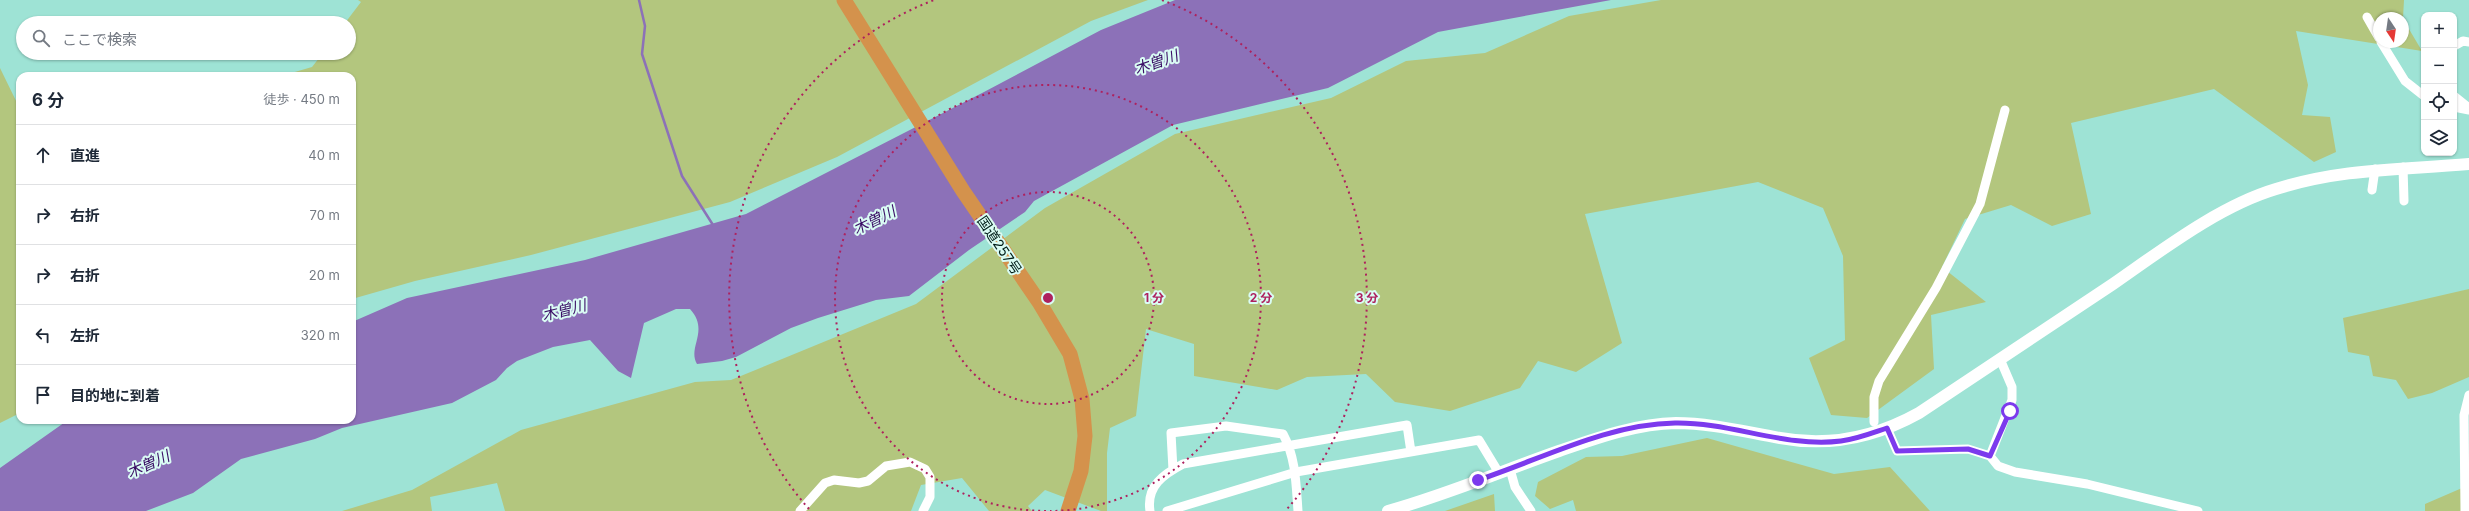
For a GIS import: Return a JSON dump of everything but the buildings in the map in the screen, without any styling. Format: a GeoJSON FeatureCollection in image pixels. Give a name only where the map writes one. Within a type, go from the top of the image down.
{"type":"FeatureCollection","features":[{"type":"Feature","properties":{"kind":"highway","name":"国道257号"},"geometry":{"type":"LineString","coordinates":[[845,2],[963,191],[1039,302],[1070,354],[1078,376],[1084,414],[1083,462],[1068,511]]}},
{"type":"Feature","properties":{"kind":"street"},"geometry":{"type":"LineString","coordinates":[[2368,17],[2373,27]]}},
{"type":"Feature","properties":{"kind":"street"},"geometry":{"type":"LineString","coordinates":[[2457,44],[2463,41],[2469,42]]}},
{"type":"Feature","properties":{"kind":"street"},"geometry":{"type":"LineString","coordinates":[[2385,48],[2405,81],[2421,94]]}},
{"type":"Feature","properties":{"kind":"street"},"geometry":{"type":"LineString","coordinates":[[2457,99],[2469,109]]}},
{"type":"Feature","properties":{"kind":"street"},"geometry":{"type":"LineString","coordinates":[[2457,107],[2469,109]]}},
{"type":"Feature","properties":{"kind":"street"},"geometry":{"type":"LineString","coordinates":[[1874,422],[1874,398],[1879,381],[1936,288],[1980,204],[2005,110]]}},
{"type":"Feature","properties":{"kind":"street"},"geometry":{"type":"LineString","coordinates":[[1388,511],[1615,432],[1659,424],[1702,424],[1782,439],[1825,442],[1850,440],[1887,428],[1919,412],[2184,236],[2243,203],[2274,189],[2328,175],[2375,169],[2469,164]]}},
{"type":"Feature","properties":{"kind":"street"},"geometry":{"type":"LineString","coordinates":[[2403,167],[2404,201]]}},
{"type":"Feature","properties":{"kind":"street"},"geometry":{"type":"LineString","coordinates":[[2372,190],[2375,169]]}},
{"type":"Feature","properties":{"kind":"street"},"geometry":{"type":"LineString","coordinates":[[1990,456],[2012,400],[2012,387],[2000,359]]}},
{"type":"Feature","properties":{"kind":"street"},"geometry":{"type":"LineString","coordinates":[[2465,511],[2464,415],[2469,394]]}},
{"type":"Feature","properties":{"kind":"street"},"geometry":{"type":"LineString","coordinates":[[1150,511],[1149,501],[1156,482],[1183,464],[1406,425],[1411,452]]}},
{"type":"Feature","properties":{"kind":"street"},"geometry":{"type":"LineString","coordinates":[[1173,470],[1170,433],[1226,426],[1282,434],[1290,446],[1296,472],[1298,511]]}},
{"type":"Feature","properties":{"kind":"street"},"geometry":{"type":"LineString","coordinates":[[1887,428],[1897,451],[1968,449],[1990,456],[1998,466],[2015,472],[2069,480],[2198,511]]}},
{"type":"Feature","properties":{"kind":"street"},"geometry":{"type":"LineString","coordinates":[[1167,511],[1296,472],[1479,440],[1504,471],[1531,511]]}},
{"type":"Feature","properties":{"kind":"street"},"geometry":{"type":"LineString","coordinates":[[800,511],[825,483],[834,480],[859,483],[868,481],[886,466],[910,462],[925,469],[930,477],[930,497],[923,511]]}},
{"type":"Feature","properties":{"kind":"green space"},"geometry":{"type":"Polygon","coordinates":[[[358,0],[1148,0],[1091,21],[837,157],[730,202],[531,255],[415,281],[356,298],[356,72],[295,72],[312,67],[318,60],[356,60],[356,16],[350,16],[361,2],[358,0]]]}},
{"type":"Feature","properties":{"kind":"green space"},"geometry":{"type":"Polygon","coordinates":[[[1661,0],[2404,0],[2403,12],[2373,12],[2373,43],[2296,31],[2308,85],[2302,115],[2330,117],[2336,152],[2314,162],[2214,89],[2071,123],[2091,214],[2052,226],[2011,205],[1965,219],[1942,267],[1986,302],[1931,315],[1934,369],[1867,418],[1831,415],[1809,358],[1845,340],[1843,256],[1823,208],[1758,182],[1585,214],[1622,343],[1576,372],[1538,361],[1520,388],[1450,411],[1395,402],[1366,374],[1307,377],[1277,390],[1194,376],[1194,344],[1146,329],[1136,416],[1110,428],[1107,453],[1107,511],[1101,511],[1045,490],[1028,506],[1032,511],[989,511],[962,478],[921,485],[911,511],[505,511],[497,483],[430,497],[432,511],[342,511],[412,490],[521,430],[695,382],[731,380],[916,304],[1045,208],[1175,134],[1331,98],[1406,61],[1485,53],[1569,16],[1661,0]]]}},
{"type":"Feature","properties":{"kind":"green space"},"geometry":{"type":"Polygon","coordinates":[[[2409,29],[2421,49],[2421,51],[2403,48],[2409,48],[2409,29]]]}},
{"type":"Feature","properties":{"kind":"green space"},"geometry":{"type":"Polygon","coordinates":[[[0,68],[16,101],[16,415],[0,423],[0,68]]]}},
{"type":"Feature","properties":{"kind":"green space"},"geometry":{"type":"Polygon","coordinates":[[[2469,289],[2469,377],[2432,393],[2408,399],[2396,380],[2373,376],[2369,356],[2348,352],[2343,318],[2469,289]]]}},
{"type":"Feature","properties":{"kind":"green space"},"geometry":{"type":"Polygon","coordinates":[[[1707,438],[1834,474],[1890,467],[1930,511],[1576,511],[1573,500],[1550,509],[1535,496],[1538,482],[1586,457],[1622,456],[1707,438]]]}},
{"type":"Feature","properties":{"kind":"green space"},"geometry":{"type":"Polygon","coordinates":[[[2469,485],[2469,511],[2425,511],[2425,504],[2469,485]]]}},
{"type":"Feature","properties":{"kind":"green space"},"geometry":{"type":"Polygon","coordinates":[[[1494,494],[1495,511],[1445,511],[1494,494]]]}},
{"type":"Feature","properties":{"kind":"water","name":"木曽川"},"geometry":{"type":"Polygon","coordinates":[[[1175,0],[1611,0],[1438,32],[1328,88],[1173,125],[1034,201],[1025,212],[969,250],[909,296],[876,300],[818,318],[791,328],[736,357],[722,361],[697,364],[694,351],[698,332],[696,317],[690,309],[676,309],[644,323],[631,378],[618,371],[590,340],[553,347],[517,361],[507,368],[496,380],[452,403],[342,428],[315,439],[241,459],[193,493],[146,511],[0,511],[0,468],[62,424],[356,424],[356,320],[407,298],[585,260],[746,214],[984,92],[1101,30],[1175,0]]]}},
{"type":"Feature","properties":{"kind":"waterway"},"geometry":{"type":"LineString","coordinates":[[639,0],[645,26],[642,54],[682,176],[713,225]]}},
{"type":"Feature","properties":{"kind":"route"},"geometry":{"type":"LineString","coordinates":[[1478,480],[1615,432],[1659,424],[1677,423],[1702,424],[1782,439],[1825,442],[1850,440],[1887,428],[1897,451],[1948,448],[1968,449],[1990,456],[2010,411]]}}]}
